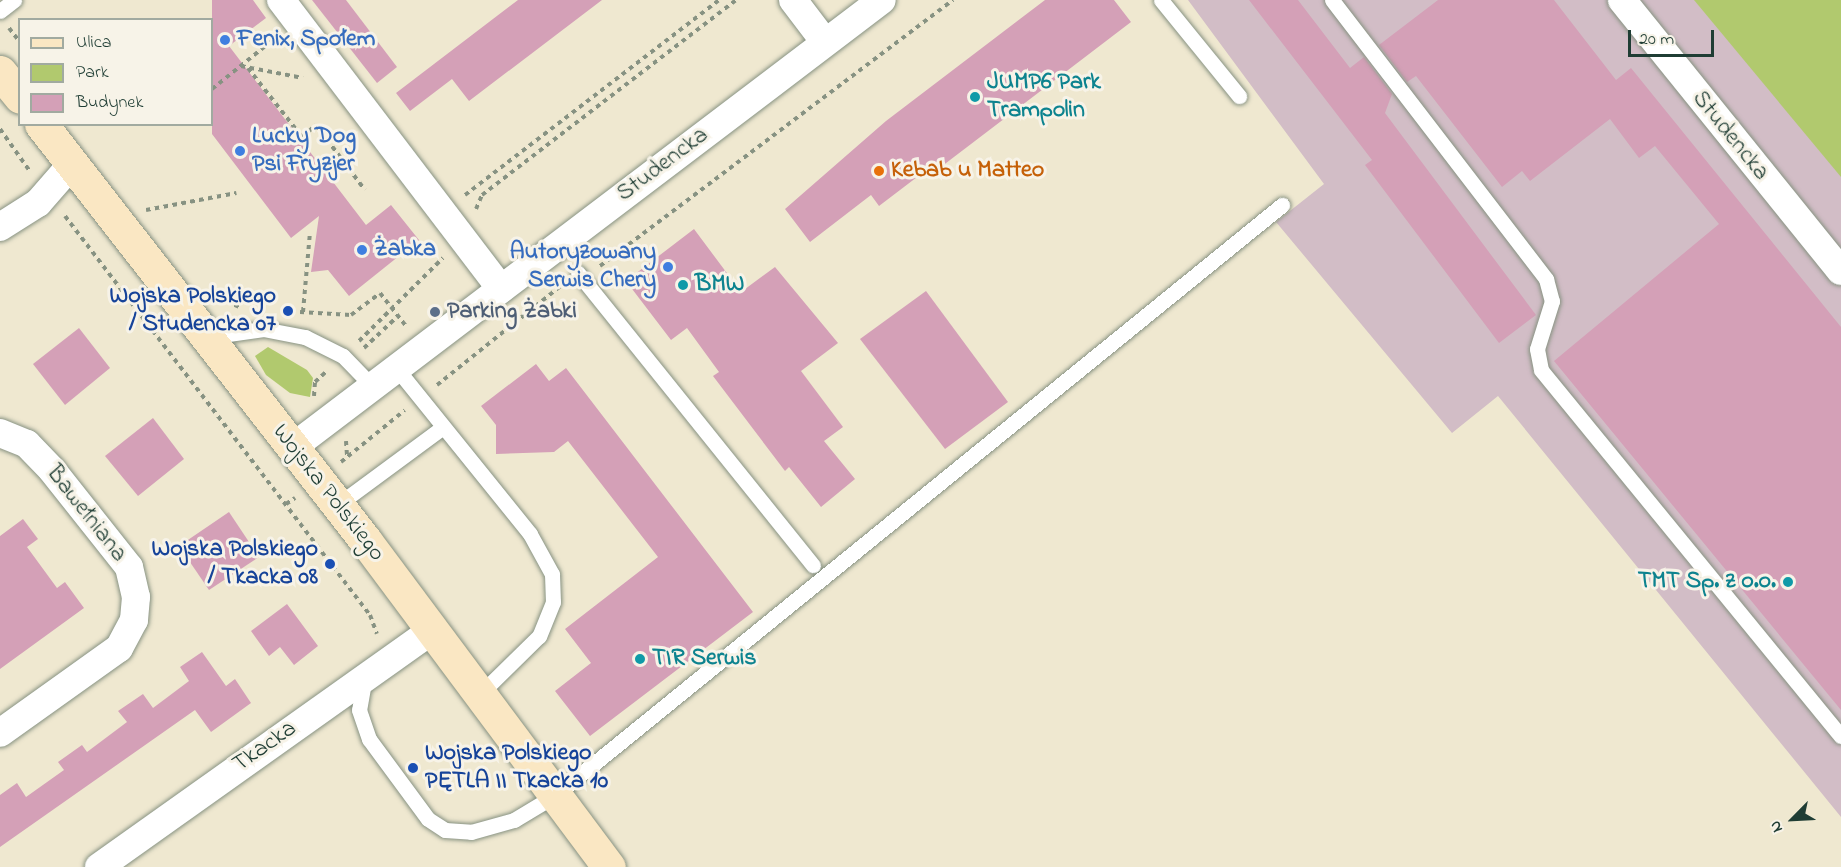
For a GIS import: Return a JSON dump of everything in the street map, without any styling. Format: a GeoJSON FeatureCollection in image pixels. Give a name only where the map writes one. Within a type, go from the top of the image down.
{"type":"FeatureCollection","features":[{"type":"Feature","properties":{"kind":"main road"},"geometry":{"type":"LineString","coordinates":[[0,72],[18,94]]}},
{"type":"Feature","properties":{"kind":"main road","name":"Wojska Polskiego"},"geometry":{"type":"LineString","coordinates":[[43,126],[72,164],[136,212],[207,337],[433,630],[554,796],[609,867]]}},
{"type":"Feature","properties":{"kind":"street"},"geometry":{"type":"LineString","coordinates":[[281,0],[501,289]]}},
{"type":"Feature","properties":{"kind":"street"},"geometry":{"type":"LineString","coordinates":[[793,0],[825,42]]}},
{"type":"Feature","properties":{"kind":"street","name":"Studencka"},"geometry":{"type":"LineString","coordinates":[[293,447],[882,0]]}},
{"type":"Feature","properties":{"kind":"street","name":"Studencka"},"geometry":{"type":"LineString","coordinates":[[1622,0],[1841,271]]}},
{"type":"Feature","properties":{"kind":"street"},"geometry":{"type":"LineString","coordinates":[[0,227],[38,203],[72,164]]}},
{"type":"Feature","properties":{"kind":"street","name":"Bawełniana"},"geometry":{"type":"LineString","coordinates":[[0,433],[27,444],[52,470],[129,567],[136,597],[134,620],[119,648],[0,733]]}},
{"type":"Feature","properties":{"kind":"street","name":"Tkacka"},"geometry":{"type":"LineString","coordinates":[[99,867],[433,630]]}},
{"type":"Feature","properties":{"kind":"lane"},"geometry":{"type":"LineString","coordinates":[[0,11],[14,0]]}},
{"type":"Feature","properties":{"kind":"lane"},"geometry":{"type":"LineString","coordinates":[[1161,0],[1239,96]]}},
{"type":"Feature","properties":{"kind":"lane"},"geometry":{"type":"LineString","coordinates":[[1332,0],[1546,279],[1552,301],[1537,349],[1540,370],[1841,736]]}},
{"type":"Feature","properties":{"kind":"lane"},"geometry":{"type":"LineString","coordinates":[[366,676],[359,710],[369,739],[428,819],[445,830],[471,832],[503,825],[554,796],[1282,205]]}},
{"type":"Feature","properties":{"kind":"lane"},"geometry":{"type":"LineString","coordinates":[[579,273],[813,565]]}},
{"type":"Feature","properties":{"kind":"lane"},"geometry":{"type":"LineString","coordinates":[[207,337],[274,329],[343,356],[373,387]]}},
{"type":"Feature","properties":{"kind":"lane"},"geometry":{"type":"LineString","coordinates":[[397,369],[530,534],[554,590],[539,636],[480,694]]}},
{"type":"Feature","properties":{"kind":"lane"},"geometry":{"type":"LineString","coordinates":[[327,493],[443,427]]}},
{"type":"Feature","properties":{"kind":"path"},"geometry":{"type":"LineString","coordinates":[[442,212],[719,0]]}},
{"type":"Feature","properties":{"kind":"path"},"geometry":{"type":"LineString","coordinates":[[347,457],[347,442],[312,388],[343,356],[434,273],[460,235],[470,227],[482,195],[736,0]]}},
{"type":"Feature","properties":{"kind":"path"},"geometry":{"type":"LineString","coordinates":[[285,504],[327,493],[347,457],[420,398],[579,273],[596,269],[714,183],[953,0]]}},
{"type":"Feature","properties":{"kind":"path"},"geometry":{"type":"LineString","coordinates":[[213,88],[274,39]]}},
{"type":"Feature","properties":{"kind":"path"},"geometry":{"type":"LineString","coordinates":[[240,66],[303,78]]}},
{"type":"Feature","properties":{"kind":"path"},"geometry":{"type":"LineString","coordinates":[[249,68],[302,137],[316,125],[365,190]]}},
{"type":"Feature","properties":{"kind":"path"},"geometry":{"type":"LineString","coordinates":[[0,129],[31,179]]}},
{"type":"Feature","properties":{"kind":"path"},"geometry":{"type":"LineString","coordinates":[[92,252],[136,212],[236,193]]}},
{"type":"Feature","properties":{"kind":"path"},"geometry":{"type":"LineString","coordinates":[[136,212],[153,219]]}},
{"type":"Feature","properties":{"kind":"path"},"geometry":{"type":"LineString","coordinates":[[57,214],[65,216],[370,615],[376,642],[391,659]]}},
{"type":"Feature","properties":{"kind":"path"},"geometry":{"type":"LineString","coordinates":[[303,312],[310,232]]}},
{"type":"Feature","properties":{"kind":"path"},"geometry":{"type":"LineString","coordinates":[[210,291],[222,302],[248,308]]}},
{"type":"Feature","properties":{"kind":"path"},"geometry":{"type":"LineString","coordinates":[[288,310],[351,315],[380,293],[423,348]]}},
{"type":"Feature","properties":{"kind":"shaded area"},"geometry":{"type":"Polygon","coordinates":[[[1188,0],[1808,0],[1841,46],[1841,817],[1498,396],[1452,433],[1276,222],[1324,184],[1188,0]]]}},
{"type":"Feature","properties":{"kind":"green space"},"geometry":{"type":"Polygon","coordinates":[[[1694,0],[1841,0],[1841,177],[1694,0]]]}},
{"type":"Feature","properties":{"kind":"green space"},"geometry":{"type":"Polygon","coordinates":[[[268,347],[307,370],[313,378],[310,397],[290,393],[266,375],[255,356],[268,347]]]}},
{"type":"Feature","properties":{"kind":"building"},"geometry":{"type":"Polygon","coordinates":[[[212,0],[253,0],[266,18],[229,46],[366,225],[391,205],[419,240],[349,296],[328,270],[311,272],[319,216],[291,238],[212,134],[212,0]]]}},
{"type":"Feature","properties":{"kind":"building"},"geometry":{"type":"Polygon","coordinates":[[[312,0],[346,0],[397,67],[377,83],[312,0]]]}},
{"type":"Feature","properties":{"kind":"building"},"geometry":{"type":"Polygon","coordinates":[[[518,0],[602,0],[469,101],[452,79],[410,111],[396,93],[518,0]]]}},
{"type":"Feature","properties":{"kind":"building"},"geometry":{"type":"Polygon","coordinates":[[[1045,0],[1114,0],[1131,22],[929,176],[925,171],[879,206],[871,195],[810,242],[785,209],[886,121],[1045,0]]]}},
{"type":"Feature","properties":{"kind":"building"},"geometry":{"type":"Polygon","coordinates":[[[1249,0],[1298,0],[1350,68],[1364,57],[1392,94],[1385,113],[1536,315],[1499,343],[1365,165],[1372,160],[1249,0]]]}},
{"type":"Feature","properties":{"kind":"building"},"geometry":{"type":"Polygon","coordinates":[[[1438,0],[1554,0],[1616,80],[1631,68],[1841,327],[1841,710],[1554,361],[1719,224],[1655,146],[1639,158],[1610,119],[1530,181],[1522,171],[1502,187],[1416,76],[1407,82],[1379,45],[1438,0]]]}},
{"type":"Feature","properties":{"kind":"building"},"geometry":{"type":"Polygon","coordinates":[[[694,229],[741,292],[775,267],[838,343],[801,371],[843,427],[824,441],[855,479],[821,507],[789,467],[785,471],[713,376],[719,372],[687,328],[671,340],[626,281],[694,229]]]}},
{"type":"Feature","properties":{"kind":"building"},"geometry":{"type":"Polygon","coordinates":[[[926,291],[1008,402],[945,449],[860,339],[926,291]]]}},
{"type":"Feature","properties":{"kind":"building"},"geometry":{"type":"Polygon","coordinates":[[[79,328],[110,368],[65,405],[33,364],[79,328]]]}},
{"type":"Feature","properties":{"kind":"building"},"geometry":{"type":"Polygon","coordinates":[[[536,364],[549,381],[566,368],[753,612],[590,736],[555,691],[591,663],[565,629],[658,557],[568,441],[554,452],[496,454],[496,425],[481,406],[536,364]]]}},
{"type":"Feature","properties":{"kind":"building"},"geometry":{"type":"Polygon","coordinates":[[[153,418],[184,459],[138,496],[105,456],[153,418]]]}},
{"type":"Feature","properties":{"kind":"building"},"geometry":{"type":"Polygon","coordinates":[[[229,512],[259,557],[209,590],[179,546],[229,512]]]}},
{"type":"Feature","properties":{"kind":"building"},"geometry":{"type":"Polygon","coordinates":[[[23,519],[38,539],[27,547],[57,588],[65,582],[84,608],[0,669],[0,536],[23,519]]]}},
{"type":"Feature","properties":{"kind":"building"},"geometry":{"type":"Polygon","coordinates":[[[287,604],[318,646],[294,665],[280,647],[269,656],[251,631],[287,604]]]}},
{"type":"Feature","properties":{"kind":"building"},"geometry":{"type":"Polygon","coordinates":[[[202,652],[226,686],[235,679],[251,703],[211,732],[195,710],[0,847],[0,795],[17,783],[26,797],[64,770],[58,762],[82,745],[87,752],[127,722],[118,711],[143,694],[153,708],[189,681],[180,667],[202,652]]]}},
{"type":"Feature","properties":{"kind":"place","name":"Fenix, Społem"},"geometry":{"type":"Point","coordinates":[225,40]}},
{"type":"Feature","properties":{"kind":"place","name":"JUMP6 Park Trampolin"},"geometry":{"type":"Point","coordinates":[975,97]}},
{"type":"Feature","properties":{"kind":"place","name":"Lucky Dog Psi Fryzjer"},"geometry":{"type":"Point","coordinates":[240,151]}},
{"type":"Feature","properties":{"kind":"place","name":"Kebab u Matteo"},"geometry":{"type":"Point","coordinates":[879,171]}},
{"type":"Feature","properties":{"kind":"place","name":"Żabka"},"geometry":{"type":"Point","coordinates":[362,250]}},
{"type":"Feature","properties":{"kind":"place","name":"Autoryzowany Serwis Chery"},"geometry":{"type":"Point","coordinates":[668,267]}},
{"type":"Feature","properties":{"kind":"place","name":"BMW"},"geometry":{"type":"Point","coordinates":[683,285]}},
{"type":"Feature","properties":{"kind":"place","name":"Wojska Polskiego / Studencka 07"},"geometry":{"type":"Point","coordinates":[288,311]}},
{"type":"Feature","properties":{"kind":"place","name":"Parking Żabki"},"geometry":{"type":"Point","coordinates":[435,312]}},
{"type":"Feature","properties":{"kind":"place","name":"Wojska Polskiego / Tkacka 08"},"geometry":{"type":"Point","coordinates":[330,564]}},
{"type":"Feature","properties":{"kind":"place","name":"TMT Sp. z o.o."},"geometry":{"type":"Point","coordinates":[1788,582]}},
{"type":"Feature","properties":{"kind":"place","name":"TIR Serwis"},"geometry":{"type":"Point","coordinates":[640,659]}},
{"type":"Feature","properties":{"kind":"place","name":"Wojska Polskiego PĘTLA II Tkacka 10"},"geometry":{"type":"Point","coordinates":[413,768]}}]}
